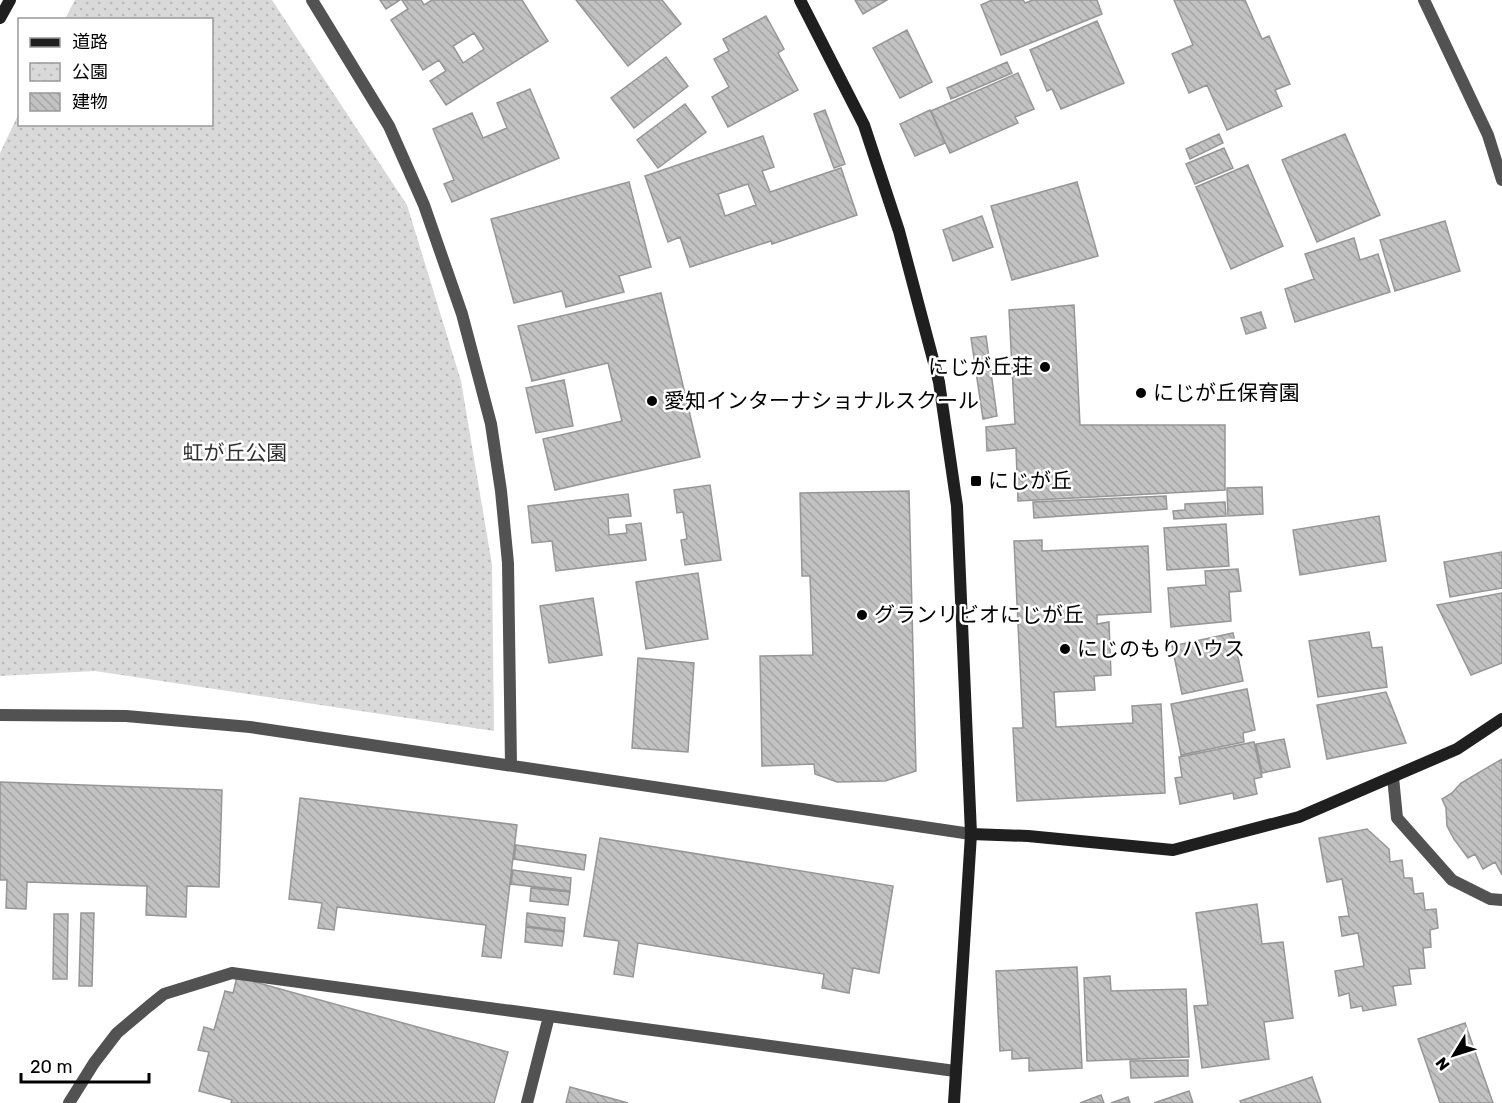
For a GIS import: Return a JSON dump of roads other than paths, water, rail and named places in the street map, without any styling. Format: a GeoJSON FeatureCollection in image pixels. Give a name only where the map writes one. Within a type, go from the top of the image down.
{"type":"FeatureCollection","features":[{"type":"Feature","properties":{"kind":"street"},"geometry":{"type":"LineString","coordinates":[[0,18],[10,0]]}},
{"type":"Feature","properties":{"kind":"street"},"geometry":{"type":"LineString","coordinates":[[312,0],[389,126],[424,205],[462,314],[491,424],[508,563],[511,765]]}},
{"type":"Feature","properties":{"kind":"street"},"geometry":{"type":"LineString","coordinates":[[800,0],[864,124],[898,231],[939,382],[957,506],[971,834],[954,1103]]}},
{"type":"Feature","properties":{"kind":"street"},"geometry":{"type":"LineString","coordinates":[[1424,0],[1488,135],[1502,180]]}},
{"type":"Feature","properties":{"kind":"street"},"geometry":{"type":"LineString","coordinates":[[0,716],[126,716],[250,727],[971,834],[1028,836],[1173,850],[1299,817],[1457,749],[1502,719]]}},
{"type":"Feature","properties":{"kind":"street"},"geometry":{"type":"LineString","coordinates":[[1393,777],[1397,818],[1452,880],[1490,898],[1502,900]]}},
{"type":"Feature","properties":{"kind":"street"},"geometry":{"type":"LineString","coordinates":[[69,1103],[94,1063],[117,1033],[164,994],[232,973],[955,1071]]}},
{"type":"Feature","properties":{"kind":"street"},"geometry":{"type":"LineString","coordinates":[[526,1103],[549,1016]]}},
{"type":"Feature","properties":{"kind":"place","name":"にじが丘荘"},"geometry":{"type":"Point","coordinates":[1045,367]}},
{"type":"Feature","properties":{"kind":"place","name":"にじが丘保育園"},"geometry":{"type":"Point","coordinates":[1141,393]}},
{"type":"Feature","properties":{"kind":"place","name":"愛知インターナショナルスクール"},"geometry":{"type":"Point","coordinates":[652,401]}},
{"type":"Feature","properties":{"kind":"place","name":"にじが丘"},"geometry":{"type":"Point","coordinates":[976,481]}},
{"type":"Feature","properties":{"kind":"place","name":"グランリビオにじが丘"},"geometry":{"type":"Point","coordinates":[862,615]}},
{"type":"Feature","properties":{"kind":"place","name":"にじのもりハウス"},"geometry":{"type":"Point","coordinates":[1065,649]}},
{"type":"Feature","properties":{"kind":"park label","name":"虹が丘公園"},"geometry":{"type":"Point","coordinates":[235,453]}}]}
